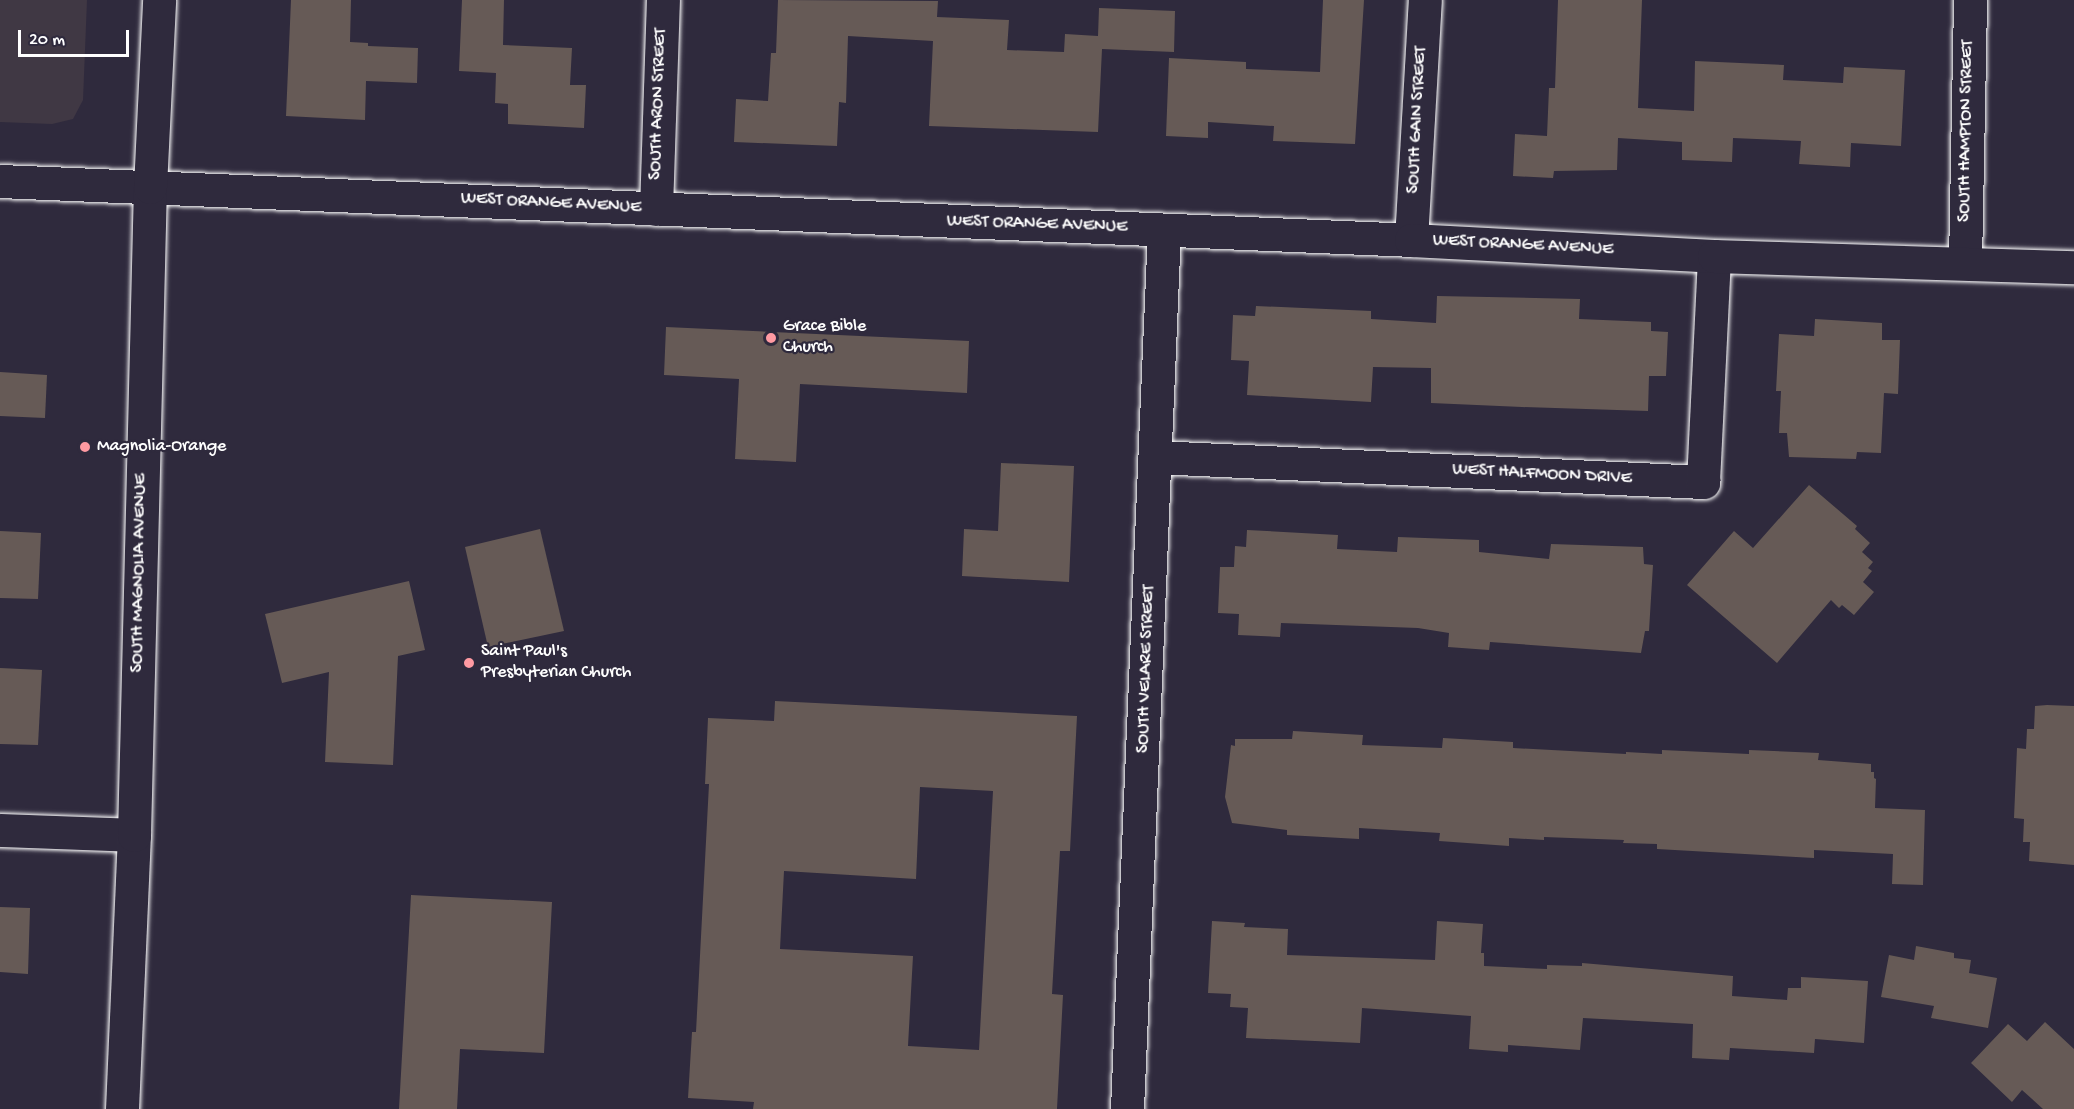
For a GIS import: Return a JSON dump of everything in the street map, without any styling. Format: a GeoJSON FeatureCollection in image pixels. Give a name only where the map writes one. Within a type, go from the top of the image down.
{"type":"FeatureCollection","features":[{"type":"Feature","properties":{"kind":"street","name":"SOUTH MAGNOLIA AVENUE"},"geometry":{"type":"LineString","coordinates":[[122,1109],[134,835],[150,187],[159,0]]}},
{"type":"Feature","properties":{"kind":"street","name":"SOUTH ARON STREET"},"geometry":{"type":"LineString","coordinates":[[656,209],[663,0]]}},
{"type":"Feature","properties":{"kind":"street","name":"SOUTH GAIN STREET"},"geometry":{"type":"LineString","coordinates":[[1411,240],[1425,0]]}},
{"type":"Feature","properties":{"kind":"street","name":"SOUTH HAMPTON STREET"},"geometry":{"type":"LineString","coordinates":[[1965,263],[1970,0]]}},
{"type":"Feature","properties":{"kind":"street","name":"WEST ORANGE AVENUE"},"geometry":{"type":"LineString","coordinates":[[0,181],[1411,240],[1714,256],[2074,267]]}},
{"type":"Feature","properties":{"kind":"street","name":"SOUTH VELARE STREET"},"geometry":{"type":"LineString","coordinates":[[1127,1109],[1164,230]]}},
{"type":"Feature","properties":{"kind":"street","name":"WEST HALFMOON DRIVE"},"geometry":{"type":"LineString","coordinates":[[1155,457],[1703,482],[1714,256]]}},
{"type":"Feature","properties":{"kind":"street"},"geometry":{"type":"LineString","coordinates":[[0,830],[134,835]]}},
{"type":"Feature","properties":{"kind":"shaded area"},"geometry":{"type":"Polygon","coordinates":[[[0,0],[87,0],[83,100],[73,119],[52,124],[0,122],[0,0]]]}},
{"type":"Feature","properties":{"kind":"building"},"geometry":{"type":"Polygon","coordinates":[[[291,0],[351,0],[350,42],[368,43],[368,46],[418,48],[417,83],[366,81],[365,120],[286,116],[291,0]]]}},
{"type":"Feature","properties":{"kind":"building"},"geometry":{"type":"Polygon","coordinates":[[[462,0],[504,0],[503,45],[572,48],[570,85],[586,85],[584,128],[508,124],[508,104],[495,103],[496,73],[459,71],[462,0]]]}},
{"type":"Feature","properties":{"kind":"building"},"geometry":{"type":"Polygon","coordinates":[[[778,0],[938,1],[937,17],[1009,20],[1007,50],[1064,52],[1065,34],[1098,36],[1099,8],[1175,11],[1174,52],[1102,49],[1098,132],[929,126],[933,41],[848,36],[846,103],[839,102],[837,146],[734,142],[736,99],[768,101],[771,53],[776,53],[778,0]]]}},
{"type":"Feature","properties":{"kind":"building"},"geometry":{"type":"Polygon","coordinates":[[[1323,0],[1364,0],[1355,144],[1273,141],[1274,126],[1208,122],[1208,138],[1166,136],[1169,58],[1246,62],[1246,69],[1320,72],[1323,0]]]}},
{"type":"Feature","properties":{"kind":"building"},"geometry":{"type":"Polygon","coordinates":[[[1558,0],[1642,0],[1638,108],[1694,111],[1695,61],[1784,65],[1783,80],[1843,83],[1844,67],[1905,70],[1901,146],[1851,143],[1850,167],[1799,164],[1801,141],[1733,138],[1732,162],[1682,160],[1682,142],[1618,138],[1617,170],[1554,171],[1553,178],[1513,176],[1515,134],[1547,136],[1549,88],[1555,88],[1558,0]]]}},
{"type":"Feature","properties":{"kind":"building"},"geometry":{"type":"Polygon","coordinates":[[[1437,296],[1580,299],[1579,319],[1651,322],[1651,331],[1668,332],[1666,376],[1649,376],[1648,411],[1431,403],[1431,368],[1373,367],[1371,402],[1247,395],[1249,361],[1231,360],[1233,315],[1255,316],[1256,306],[1371,311],[1371,319],[1436,323],[1437,296]]]}},
{"type":"Feature","properties":{"kind":"building"},"geometry":{"type":"Polygon","coordinates":[[[1815,319],[1882,323],[1882,340],[1900,340],[1898,394],[1884,393],[1881,453],[1857,452],[1856,459],[1789,457],[1787,433],[1779,433],[1781,391],[1776,391],[1779,334],[1814,336],[1815,319]]]}},
{"type":"Feature","properties":{"kind":"building"},"geometry":{"type":"Polygon","coordinates":[[[666,327],[969,341],[967,393],[800,384],[796,462],[735,459],[739,379],[664,375],[666,327]]]}},
{"type":"Feature","properties":{"kind":"building"},"geometry":{"type":"Polygon","coordinates":[[[0,372],[47,375],[45,418],[0,416],[0,372]]]}},
{"type":"Feature","properties":{"kind":"building"},"geometry":{"type":"Polygon","coordinates":[[[1001,463],[1074,466],[1069,582],[962,576],[964,529],[998,531],[1001,463]]]}},
{"type":"Feature","properties":{"kind":"building"},"geometry":{"type":"Polygon","coordinates":[[[1809,485],[1857,526],[1855,529],[1870,543],[1862,552],[1873,562],[1868,568],[1872,571],[1863,582],[1874,592],[1854,615],[1842,605],[1839,608],[1831,600],[1777,663],[1687,585],[1734,531],[1753,548],[1809,485]]]}},
{"type":"Feature","properties":{"kind":"building"},"geometry":{"type":"Polygon","coordinates":[[[540,529],[564,631],[488,647],[465,547],[540,529]]]}},
{"type":"Feature","properties":{"kind":"building"},"geometry":{"type":"Polygon","coordinates":[[[1247,530],[1338,535],[1337,549],[1397,552],[1398,537],[1479,540],[1479,552],[1549,559],[1551,544],[1643,547],[1644,564],[1653,565],[1649,631],[1645,631],[1641,653],[1490,642],[1489,650],[1448,647],[1449,633],[1418,628],[1281,623],[1280,637],[1238,635],[1239,614],[1218,613],[1220,567],[1234,567],[1235,546],[1246,547],[1247,530]]]}},
{"type":"Feature","properties":{"kind":"building"},"geometry":{"type":"Polygon","coordinates":[[[0,531],[41,533],[38,599],[0,598],[0,531]]]}},
{"type":"Feature","properties":{"kind":"building"},"geometry":{"type":"Polygon","coordinates":[[[409,581],[425,650],[398,656],[393,765],[325,762],[329,672],[282,683],[265,614],[409,581]]]}},
{"type":"Feature","properties":{"kind":"building"},"geometry":{"type":"Polygon","coordinates":[[[0,668],[42,670],[38,745],[0,744],[0,668]]]}},
{"type":"Feature","properties":{"kind":"building"},"geometry":{"type":"Polygon","coordinates":[[[775,701],[1077,716],[1070,851],[1060,851],[1052,994],[1063,995],[1057,1109],[753,1109],[754,1102],[688,1098],[692,1032],[696,1032],[709,784],[705,784],[708,718],[774,721],[775,701]],[[920,787],[916,879],[784,871],[780,949],[913,956],[908,1046],[979,1050],[993,791],[920,787]]]}},
{"type":"Feature","properties":{"kind":"building"},"geometry":{"type":"Polygon","coordinates":[[[2035,706],[2074,706],[2074,865],[2029,861],[2030,842],[2023,842],[2024,819],[2014,818],[2017,748],[2026,749],[2027,729],[2034,729],[2035,706]]]}},
{"type":"Feature","properties":{"kind":"building"},"geometry":{"type":"Polygon","coordinates":[[[1293,731],[1363,735],[1362,745],[1442,748],[1443,738],[1513,742],[1513,748],[1626,754],[1626,752],[1662,754],[1662,750],[1749,754],[1749,750],[1819,753],[1818,760],[1871,764],[1871,772],[1874,772],[1876,779],[1875,808],[1925,810],[1923,885],[1892,884],[1893,854],[1814,850],[1814,858],[1657,849],[1657,844],[1623,843],[1624,840],[1544,837],[1544,840],[1509,838],[1509,846],[1439,841],[1440,833],[1359,828],[1359,839],[1287,835],[1287,830],[1232,823],[1225,797],[1231,745],[1235,746],[1235,739],[1292,739],[1293,731]]]}},
{"type":"Feature","properties":{"kind":"building"},"geometry":{"type":"Polygon","coordinates":[[[411,895],[552,902],[544,1053],[460,1049],[457,1109],[399,1109],[411,895]]]}},
{"type":"Feature","properties":{"kind":"building"},"geometry":{"type":"Polygon","coordinates":[[[0,907],[30,908],[28,974],[0,972],[0,907]]]}},
{"type":"Feature","properties":{"kind":"building"},"geometry":{"type":"Polygon","coordinates":[[[1212,921],[1245,923],[1244,927],[1288,929],[1287,955],[1435,960],[1437,921],[1483,924],[1481,953],[1484,953],[1484,966],[1547,969],[1547,965],[1582,966],[1582,963],[1733,976],[1732,996],[1787,1000],[1788,988],[1801,988],[1801,977],[1868,981],[1864,1043],[1815,1039],[1814,1053],[1730,1048],[1729,1060],[1692,1058],[1693,1024],[1583,1018],[1580,1050],[1508,1045],[1508,1052],[1469,1049],[1471,1016],[1362,1008],[1360,1043],[1246,1038],[1248,1008],[1230,1007],[1231,994],[1208,993],[1212,921]]]}},
{"type":"Feature","properties":{"kind":"building"},"geometry":{"type":"Polygon","coordinates":[[[1916,946],[1954,953],[1954,958],[1971,960],[1969,973],[1997,978],[1988,1028],[1931,1018],[1934,1006],[1881,997],[1889,955],[1914,960],[1916,946]]]}},
{"type":"Feature","properties":{"kind":"building"},"geometry":{"type":"Polygon","coordinates":[[[2045,1022],[2074,1049],[2074,1109],[2043,1109],[2022,1090],[2012,1102],[1971,1063],[2008,1024],[2027,1041],[2045,1022]]]}},
{"type":"Feature","properties":{"kind":"place","name":"Grace Bible Church"},"geometry":{"type":"Point","coordinates":[771,338]}},
{"type":"Feature","properties":{"kind":"place","name":"Magnolia-Orange"},"geometry":{"type":"Point","coordinates":[85,447]}},
{"type":"Feature","properties":{"kind":"place","name":"Saint Paul's Presbyterian Church"},"geometry":{"type":"Point","coordinates":[469,663]}}]}
